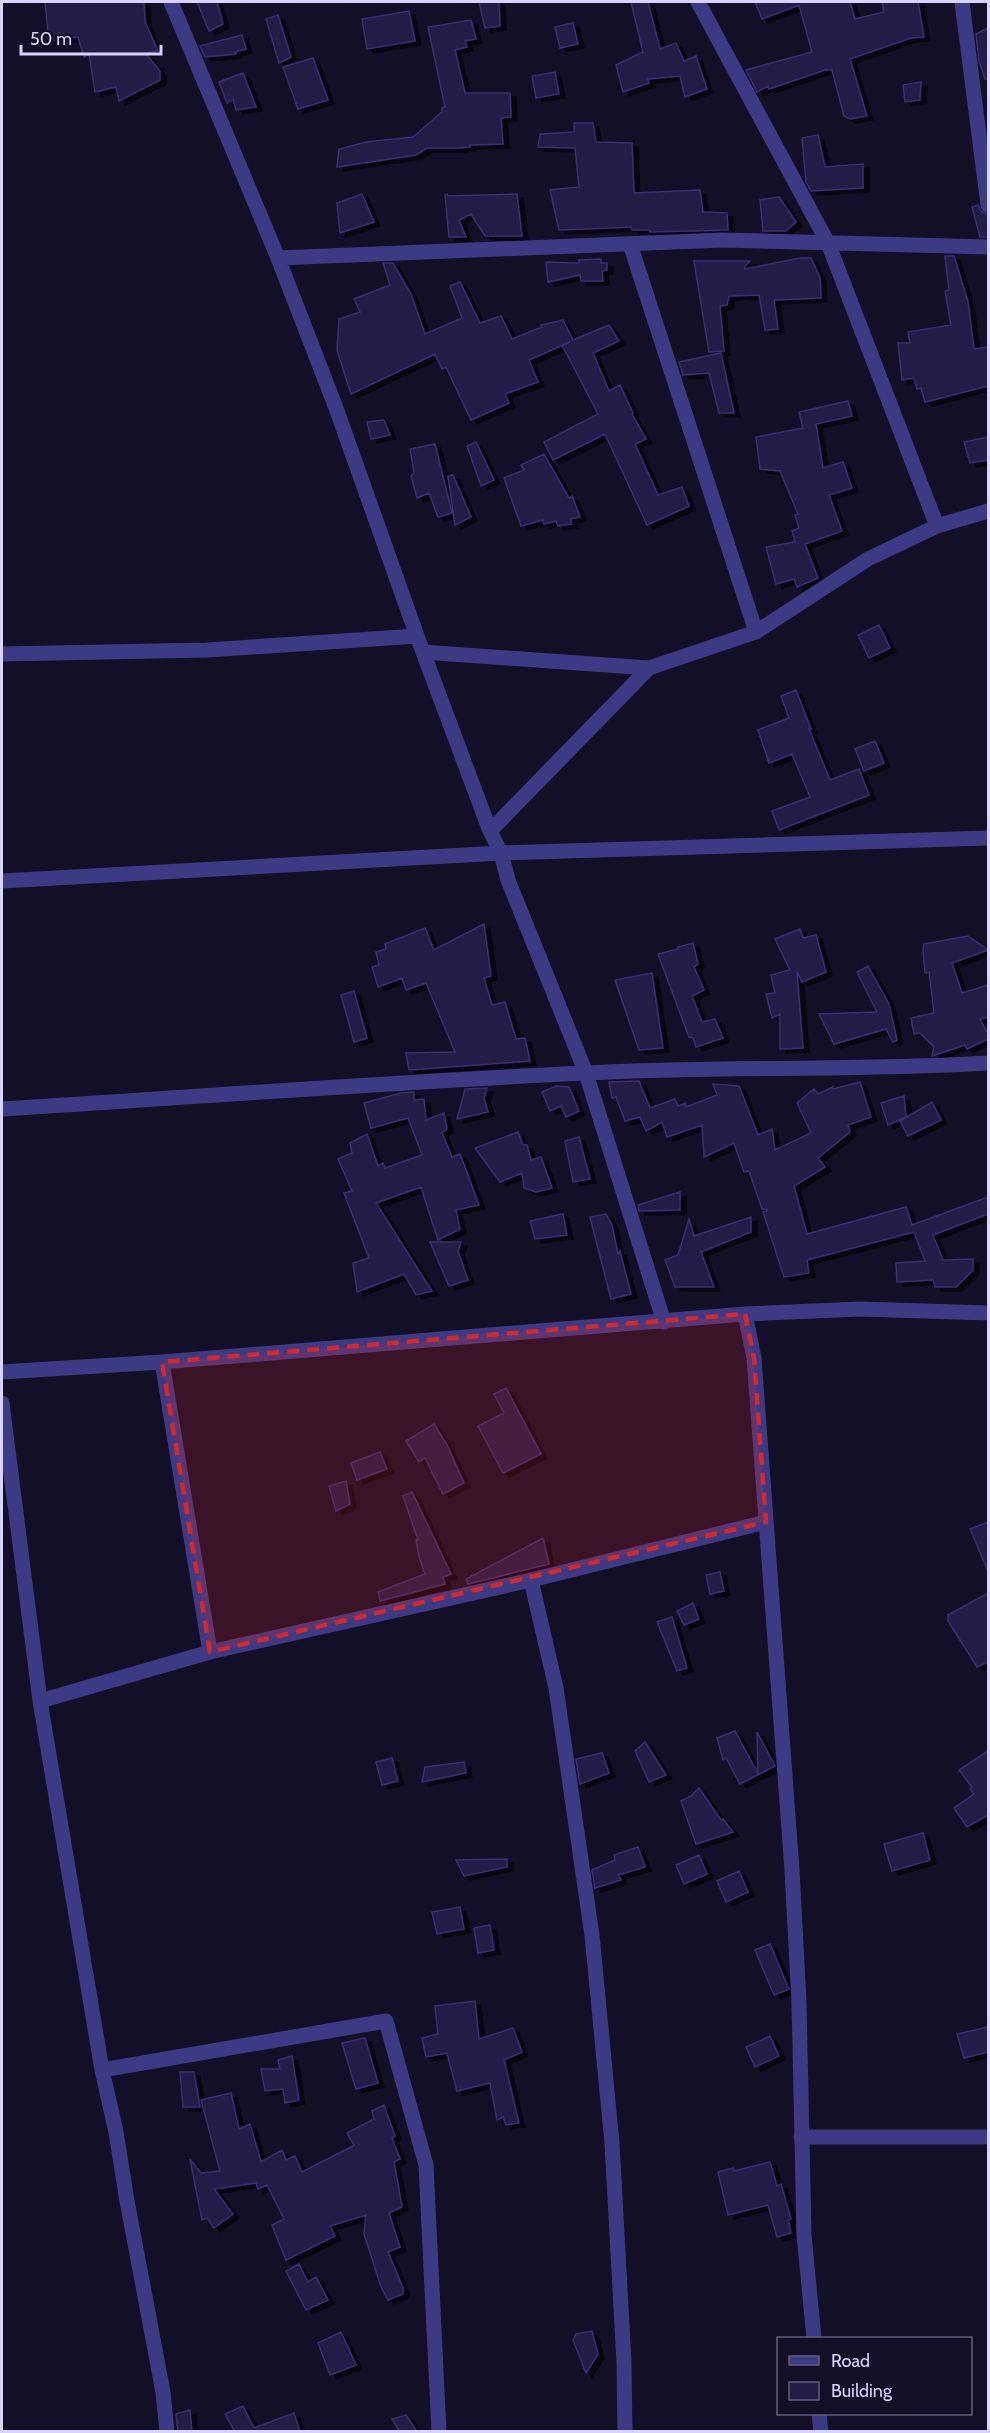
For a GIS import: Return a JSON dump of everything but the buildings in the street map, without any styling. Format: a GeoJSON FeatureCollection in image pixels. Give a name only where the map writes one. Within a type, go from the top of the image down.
{"type":"FeatureCollection","features":[{"type":"Feature","properties":{"kind":"street"},"geometry":{"type":"LineString","coordinates":[[171,2],[278,258],[336,408],[417,636],[490,831],[501,853],[508,880],[586,1073],[664,1322]]}},
{"type":"Feature","properties":{"kind":"street"},"geometry":{"type":"LineString","coordinates":[[698,2],[828,243],[937,526]]}},
{"type":"Feature","properties":{"kind":"street"},"geometry":{"type":"LineString","coordinates":[[962,2],[988,206]]}},
{"type":"Feature","properties":{"kind":"street"},"geometry":{"type":"LineString","coordinates":[[278,258],[722,240],[988,247]]}},
{"type":"Feature","properties":{"kind":"street"},"geometry":{"type":"LineString","coordinates":[[630,244],[756,632]]}},
{"type":"Feature","properties":{"kind":"street"},"geometry":{"type":"LineString","coordinates":[[423,652],[649,668],[756,632],[868,559],[937,526],[988,511]]}},
{"type":"Feature","properties":{"kind":"street"},"geometry":{"type":"LineString","coordinates":[[2,654],[207,650],[417,636]]}},
{"type":"Feature","properties":{"kind":"street"},"geometry":{"type":"LineString","coordinates":[[490,831],[649,668]]}},
{"type":"Feature","properties":{"kind":"street"},"geometry":{"type":"LineString","coordinates":[[2,880],[501,853],[988,838]]}},
{"type":"Feature","properties":{"kind":"street"},"geometry":{"type":"LineString","coordinates":[[2,1109],[586,1073],[711,1068],[941,1066],[988,1063]]}},
{"type":"Feature","properties":{"kind":"street"},"geometry":{"type":"LineString","coordinates":[[2,1372],[162,1362],[745,1314],[860,1309],[988,1313]]}},
{"type":"Feature","properties":{"kind":"street"},"geometry":{"type":"LineString","coordinates":[[745,1314],[754,1358],[792,1870],[799,2002],[804,2235],[814,2337]]}},
{"type":"Feature","properties":{"kind":"street"},"geometry":{"type":"LineString","coordinates":[[162,1362],[210,1652]]}},
{"type":"Feature","properties":{"kind":"street"},"geometry":{"type":"LineString","coordinates":[[2,1403],[40,1701],[102,2070],[116,2132],[163,2392],[167,2432]]}},
{"type":"Feature","properties":{"kind":"street"},"geometry":{"type":"LineString","coordinates":[[40,1701],[210,1652],[531,1580],[766,1522]]}},
{"type":"Feature","properties":{"kind":"street"},"geometry":{"type":"LineString","coordinates":[[531,1580],[556,1688],[592,1935],[612,2143],[624,2362],[625,2432]]}},
{"type":"Feature","properties":{"kind":"street"},"geometry":{"type":"LineString","coordinates":[[102,2070],[386,2021],[426,2165],[439,2432]]}},
{"type":"Feature","properties":{"kind":"street"},"geometry":{"type":"LineString","coordinates":[[801,2137],[988,2137]]}},
{"type":"Feature","properties":{"kind":"street"},"geometry":{"type":"LineString","coordinates":[[819,2415],[821,2432]]}},
{"type":"Feature","properties":{"kind":"highlighted area"},"geometry":{"type":"Polygon","coordinates":[[[745,1314],[754,1358],[766,1522],[210,1652],[162,1362],[745,1314]]]}}]}
